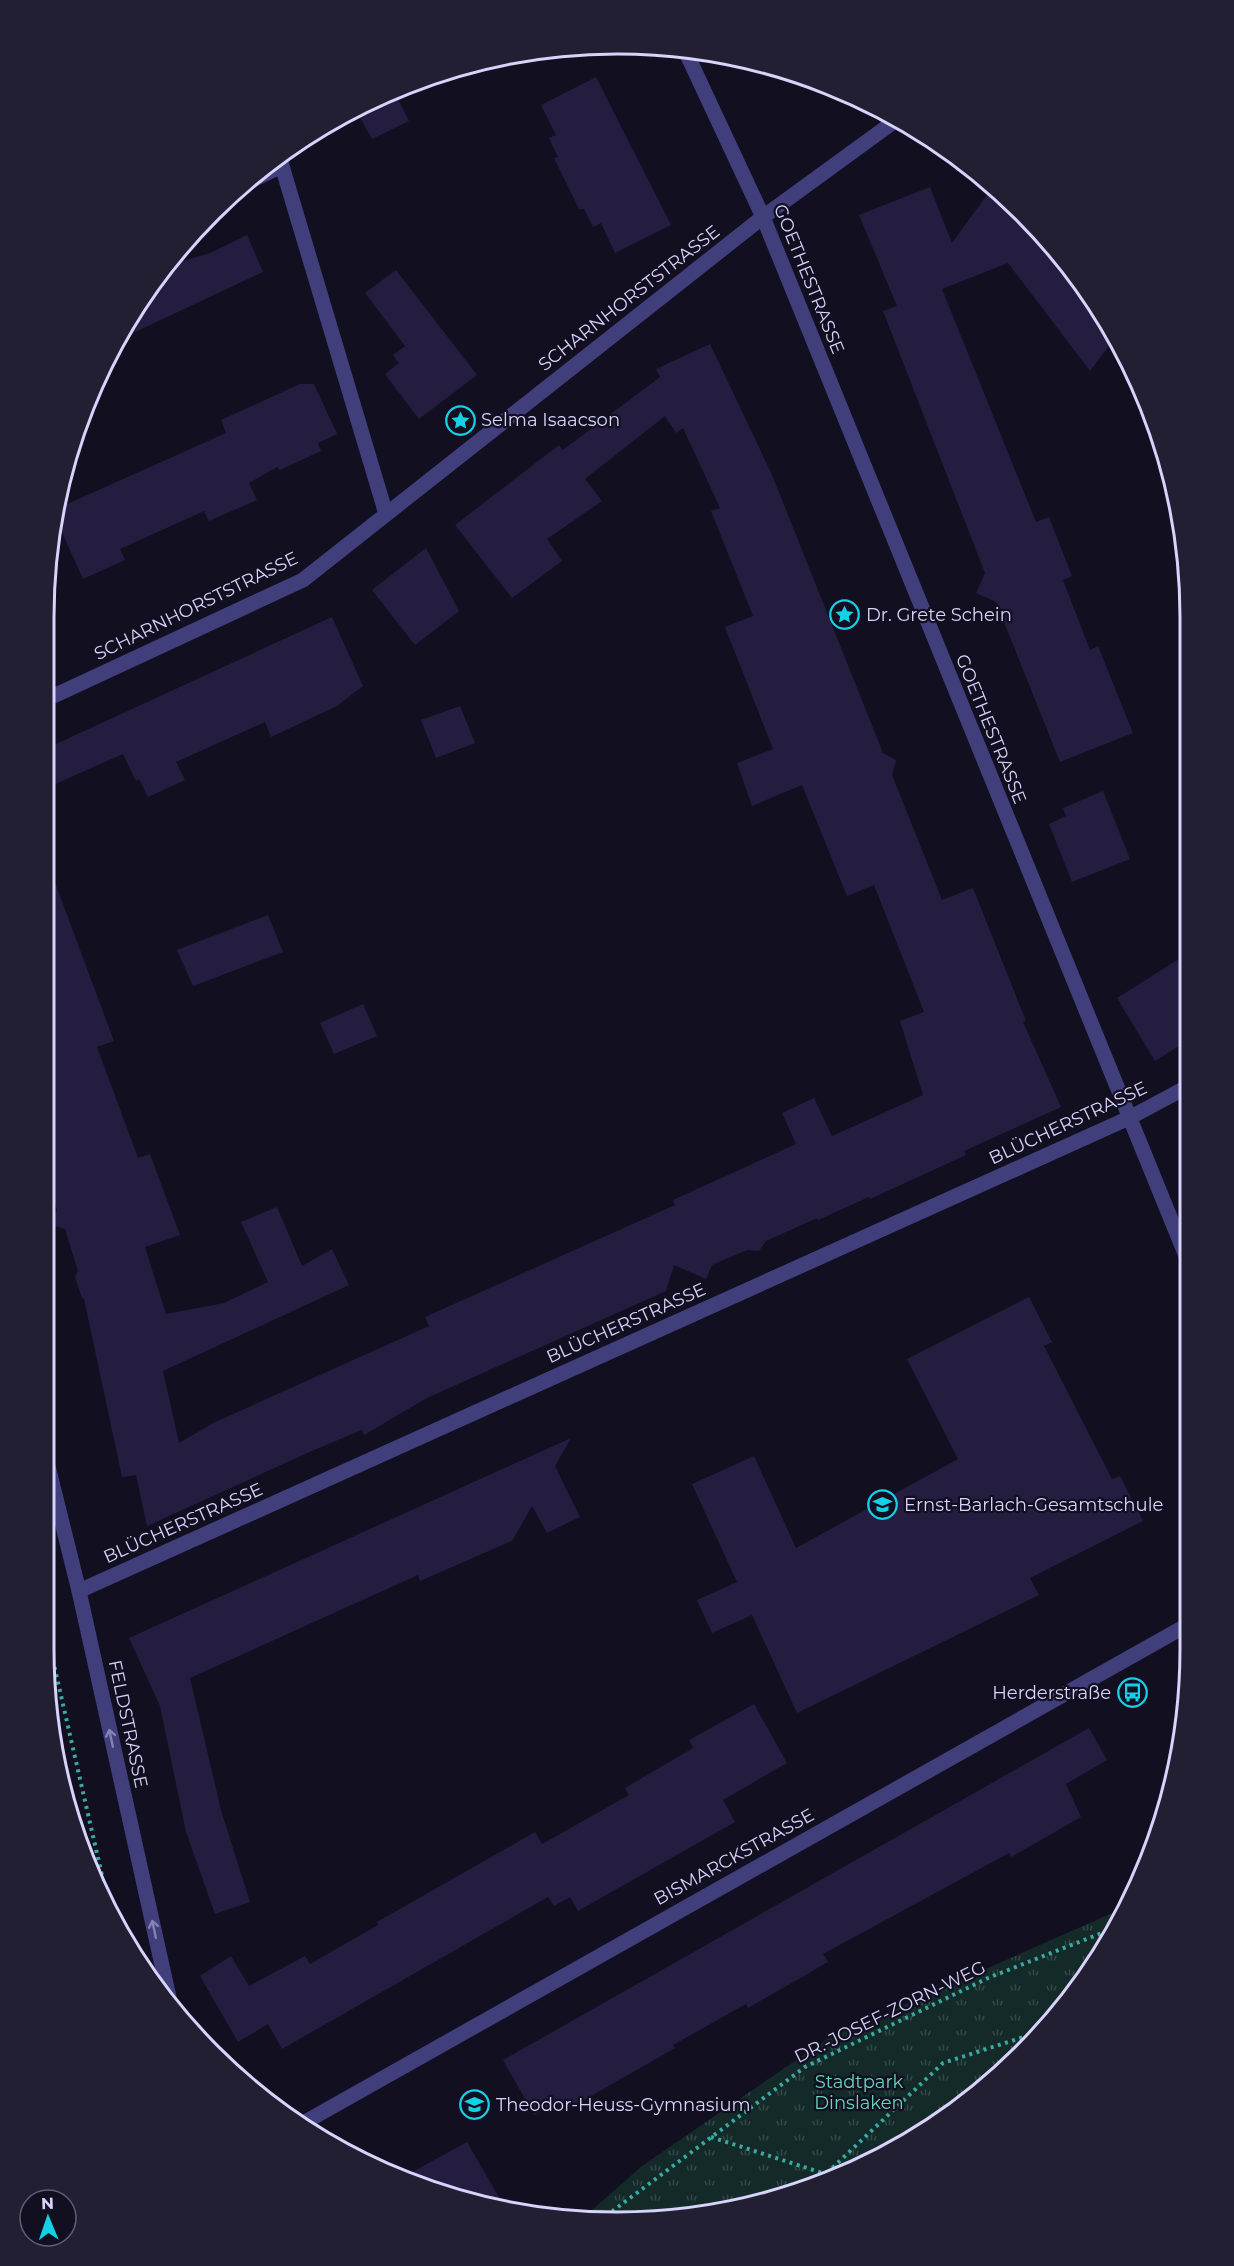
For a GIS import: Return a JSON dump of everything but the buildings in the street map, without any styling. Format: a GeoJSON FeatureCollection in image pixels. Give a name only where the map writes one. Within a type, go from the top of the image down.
{"type":"FeatureCollection","features":[{"type":"Feature","properties":{"kind":"street","name":"GOETHESTRASSE"},"geometry":{"type":"LineString","coordinates":[[689,59],[763,217],[1180,1242]]}},
{"type":"Feature","properties":{"kind":"street","name":"SCHARNHORSTSTRASSE"},"geometry":{"type":"LineString","coordinates":[[54,696],[303,580],[763,217],[890,125]]}},
{"type":"Feature","properties":{"kind":"street"},"geometry":{"type":"LineString","coordinates":[[275,169],[282,166],[386,514]]}},
{"type":"Feature","properties":{"kind":"street","name":"BLÜCHERSTRASSE"},"geometry":{"type":"LineString","coordinates":[[79,1591],[1129,1118],[1180,1091]]}},
{"type":"Feature","properties":{"kind":"street","name":"FELDSTRASSE"},"geometry":{"type":"LineString","coordinates":[[54,1490],[79,1591],[167,1988]]}},
{"type":"Feature","properties":{"kind":"street","name":"BISMARCKSTRASSE"},"geometry":{"type":"LineString","coordinates":[[309,2120],[1180,1629]]}},
{"type":"Feature","properties":{"kind":"path"},"geometry":{"type":"LineString","coordinates":[[54,1612],[79,1591]]}},
{"type":"Feature","properties":{"kind":"path"},"geometry":{"type":"LineString","coordinates":[[54,1667],[102,1875]]}},
{"type":"Feature","properties":{"kind":"path","name":"DR.-JOSEF-ZORN-WEG"},"geometry":{"type":"LineString","coordinates":[[611,2212],[805,2067],[988,1978],[1104,1932]]}},
{"type":"Feature","properties":{"kind":"path"},"geometry":{"type":"LineString","coordinates":[[831,2169],[944,2063],[1024,2037]]}},
{"type":"Feature","properties":{"kind":"path"},"geometry":{"type":"LineString","coordinates":[[710,2137],[824,2172]]}},
{"type":"Feature","properties":{"kind":"green space","name":"Stadtpark Dinslaken"},"geometry":{"type":"Polygon","coordinates":[[[1115,1912],[1105,1931],[1064,1992],[1015,2047],[960,2096],[898,2137],[832,2169],[763,2193],[727,2201],[654,2211],[591,2211],[642,2166],[827,2039],[1115,1912]]]}},
{"type":"Feature","properties":{"kind":"place","name":"Selma Isaacson"},"geometry":{"type":"Point","coordinates":[460,420]}},
{"type":"Feature","properties":{"kind":"place","name":"Dr. Grete Schein"},"geometry":{"type":"Point","coordinates":[845,615]}},
{"type":"Feature","properties":{"kind":"place","name":"Ernst-Barlach-Gesamtschule"},"geometry":{"type":"Point","coordinates":[883,1505]}},
{"type":"Feature","properties":{"kind":"place","name":"Herderstraße"},"geometry":{"type":"Point","coordinates":[1132,1693]}},
{"type":"Feature","properties":{"kind":"place","name":"Theodor-Heuss-Gymnasium"},"geometry":{"type":"Point","coordinates":[475,2105]}}]}
